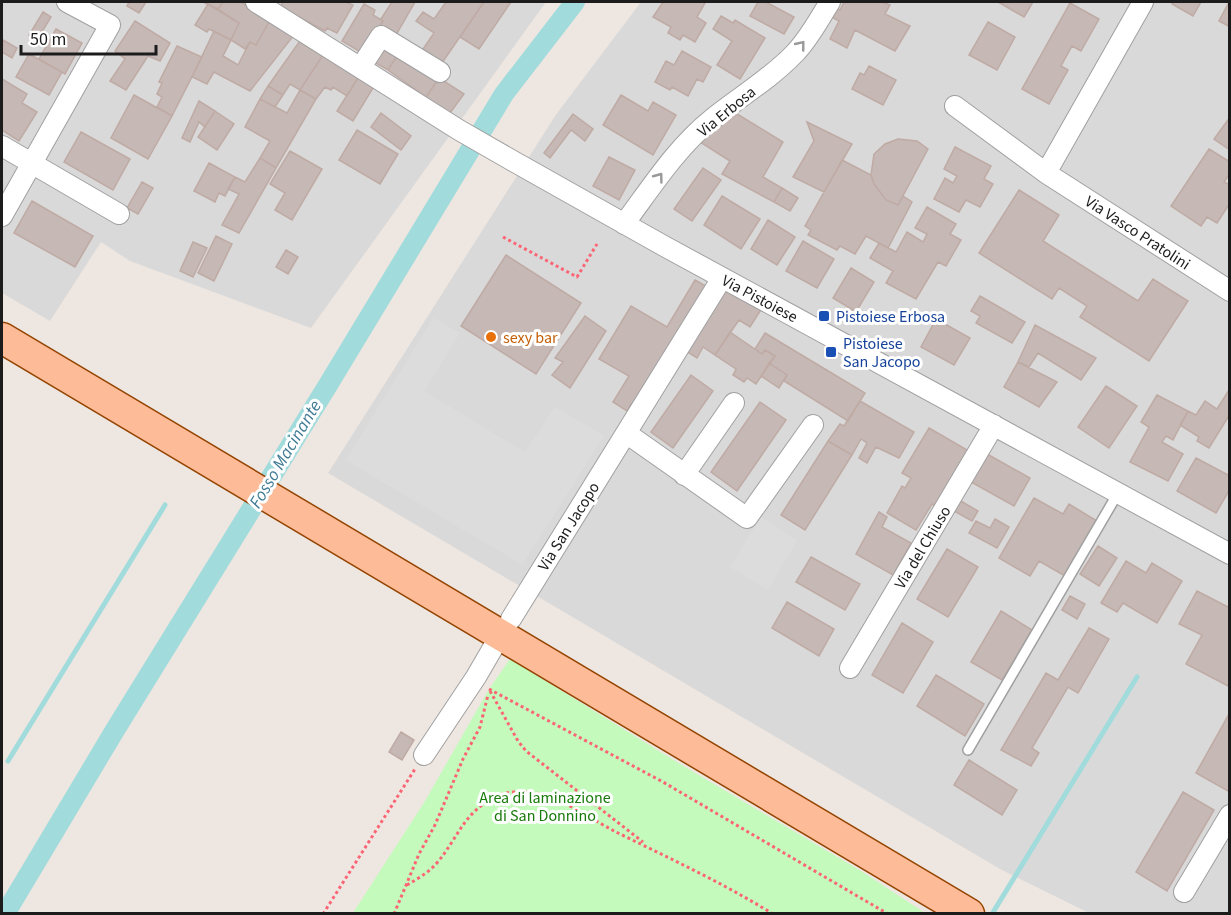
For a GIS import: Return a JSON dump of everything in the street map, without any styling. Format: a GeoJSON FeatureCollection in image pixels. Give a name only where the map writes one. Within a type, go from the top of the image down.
{"type":"FeatureCollection","features":[{"type":"Feature","properties":{"kind":"main road"},"geometry":{"type":"LineString","coordinates":[[2,338],[961,909]]}},
{"type":"Feature","properties":{"kind":"street"},"geometry":{"type":"LineString","coordinates":[[2,216],[110,25],[67,2]]}},
{"type":"Feature","properties":{"kind":"street","name":"Via Pistoiese"},"geometry":{"type":"LineString","coordinates":[[256,2],[459,130],[624,224],[1230,554]]}},
{"type":"Feature","properties":{"kind":"street","name":"Via Erbosa"},"geometry":{"type":"LineString","coordinates":[[624,224],[674,157],[711,120],[766,80],[793,55],[830,2]]}},
{"type":"Feature","properties":{"kind":"street"},"geometry":{"type":"LineString","coordinates":[[1046,173],[1143,2]]}},
{"type":"Feature","properties":{"kind":"street"},"geometry":{"type":"LineString","coordinates":[[361,67],[381,36],[440,72]]}},
{"type":"Feature","properties":{"kind":"street","name":"Via Vasco Pratolini"},"geometry":{"type":"LineString","coordinates":[[955,106],[1046,173],[1230,291]]}},
{"type":"Feature","properties":{"kind":"street"},"geometry":{"type":"LineString","coordinates":[[2,146],[119,214]]}},
{"type":"Feature","properties":{"kind":"street","name":"Via San Jacopo"},"geometry":{"type":"LineString","coordinates":[[511,619],[722,278]]}},
{"type":"Feature","properties":{"kind":"street"},"geometry":{"type":"LineString","coordinates":[[684,475],[734,403]]}},
{"type":"Feature","properties":{"kind":"street"},"geometry":{"type":"LineString","coordinates":[[626,433],[747,518],[813,425]]}},
{"type":"Feature","properties":{"kind":"street","name":"Via del Chiuso"},"geometry":{"type":"LineString","coordinates":[[850,668],[994,425]]}},
{"type":"Feature","properties":{"kind":"street"},"geometry":{"type":"LineString","coordinates":[[424,755],[482,683],[494,646]]}},
{"type":"Feature","properties":{"kind":"street"},"geometry":{"type":"LineString","coordinates":[[1184,892],[1230,815]]}},
{"type":"Feature","properties":{"kind":"lane"},"geometry":{"type":"LineString","coordinates":[[968,750],[1118,494]]}},
{"type":"Feature","properties":{"kind":"path"},"geometry":{"type":"LineString","coordinates":[[503,237],[577,278],[597,244]]}},
{"type":"Feature","properties":{"kind":"path"},"geometry":{"type":"LineString","coordinates":[[482,683],[526,751],[648,846]]}},
{"type":"Feature","properties":{"kind":"path"},"geometry":{"type":"LineString","coordinates":[[394,914],[419,854],[435,825],[463,759],[480,727],[482,683]]}},
{"type":"Feature","properties":{"kind":"path"},"geometry":{"type":"LineString","coordinates":[[482,683],[663,782],[888,914]]}},
{"type":"Feature","properties":{"kind":"path"},"geometry":{"type":"LineString","coordinates":[[323,914],[424,755]]}},
{"type":"Feature","properties":{"kind":"path"},"geometry":{"type":"LineString","coordinates":[[406,885],[436,864],[467,818],[483,805],[502,794],[527,791],[555,800],[648,846],[737,892],[772,914]]}},
{"type":"Feature","properties":{"kind":"shaded area"},"geometry":{"type":"Polygon","coordinates":[[[2,2],[546,2],[311,328],[130,261],[101,242],[50,321],[2,293],[2,2]]]}},
{"type":"Feature","properties":{"kind":"shaded area"},"geometry":{"type":"Polygon","coordinates":[[[641,2],[1229,2],[1229,913],[1089,913],[1000,869],[328,473],[555,116],[641,2]]]}},
{"type":"Feature","properties":{"kind":"shaded area"},"geometry":{"type":"Polygon","coordinates":[[[433,318],[460,333],[424,391],[525,452],[555,407],[604,436],[522,565],[346,460],[433,318]]]}},
{"type":"Feature","properties":{"kind":"shaded area"},"geometry":{"type":"Polygon","coordinates":[[[761,517],[797,540],[768,590],[730,567],[761,517]]]}},
{"type":"Feature","properties":{"kind":"green space","name":"Area di laminazione di San Donnino"},"geometry":{"type":"Polygon","coordinates":[[[510,659],[675,761],[861,871],[925,913],[353,913],[425,801],[489,689],[510,659]]]}},
{"type":"Feature","properties":{"kind":"building"},"geometry":{"type":"Polygon","coordinates":[[[129,2],[146,2],[139,13],[127,6],[129,2]]]}},
{"type":"Feature","properties":{"kind":"building"},"geometry":{"type":"Polygon","coordinates":[[[203,2],[223,2],[218,9],[203,2]]]}},
{"type":"Feature","properties":{"kind":"building"},"geometry":{"type":"Polygon","coordinates":[[[223,2],[241,2],[270,20],[256,45],[250,42],[245,49],[231,40],[239,23],[218,9],[223,2]]]}},
{"type":"Feature","properties":{"kind":"building"},"geometry":{"type":"Polygon","coordinates":[[[283,2],[346,2],[353,5],[337,33],[327,28],[325,31],[280,7],[283,2]]]}},
{"type":"Feature","properties":{"kind":"building"},"geometry":{"type":"Polygon","coordinates":[[[392,2],[415,2],[396,35],[380,26],[383,21],[381,19],[392,2]]]}},
{"type":"Feature","properties":{"kind":"building"},"geometry":{"type":"Polygon","coordinates":[[[446,2],[484,2],[442,63],[423,49],[434,33],[416,21],[423,12],[434,19],[446,2]]]}},
{"type":"Feature","properties":{"kind":"building"},"geometry":{"type":"Polygon","coordinates":[[[484,2],[511,2],[479,49],[460,37],[484,2]]]}},
{"type":"Feature","properties":{"kind":"building"},"geometry":{"type":"Polygon","coordinates":[[[663,2],[705,3],[697,17],[706,23],[695,42],[683,35],[680,40],[668,33],[671,27],[653,17],[663,2]]]}},
{"type":"Feature","properties":{"kind":"building"},"geometry":{"type":"Polygon","coordinates":[[[758,2],[766,2],[794,17],[784,34],[750,16],[758,2]]]}},
{"type":"Feature","properties":{"kind":"building"},"geometry":{"type":"Polygon","coordinates":[[[844,2],[882,2],[890,5],[885,14],[910,26],[895,51],[855,30],[847,48],[830,39],[839,21],[830,16],[834,7],[840,10],[844,2]]]}},
{"type":"Feature","properties":{"kind":"building"},"geometry":{"type":"Polygon","coordinates":[[[998,2],[1033,2],[1024,17],[998,2]]]}},
{"type":"Feature","properties":{"kind":"building"},"geometry":{"type":"Polygon","coordinates":[[[1173,2],[1201,2],[1193,16],[1172,4],[1173,2]]]}},
{"type":"Feature","properties":{"kind":"building"},"geometry":{"type":"Polygon","coordinates":[[[1230,2],[1230,27],[1219,21],[1230,2]]]}},
{"type":"Feature","properties":{"kind":"building"},"geometry":{"type":"Polygon","coordinates":[[[1070,3],[1099,19],[1081,51],[1072,46],[1061,66],[1068,70],[1049,104],[1022,89],[1070,3]]]}},
{"type":"Feature","properties":{"kind":"building"},"geometry":{"type":"Polygon","coordinates":[[[208,4],[239,23],[231,40],[209,29],[207,32],[195,25],[208,4]]]}},
{"type":"Feature","properties":{"kind":"building"},"geometry":{"type":"Polygon","coordinates":[[[364,4],[375,10],[373,15],[383,21],[364,54],[342,41],[364,4]]]}},
{"type":"Feature","properties":{"kind":"building"},"geometry":{"type":"Polygon","coordinates":[[[43,12],[51,17],[37,40],[29,35],[43,12]]]}},
{"type":"Feature","properties":{"kind":"building"},"geometry":{"type":"Polygon","coordinates":[[[721,16],[733,23],[735,20],[765,38],[740,79],[717,65],[732,41],[713,29],[721,16]]]}},
{"type":"Feature","properties":{"kind":"building"},"geometry":{"type":"Polygon","coordinates":[[[270,20],[294,35],[250,91],[214,72],[207,84],[192,77],[214,31],[231,40],[223,56],[238,65],[250,42],[256,45],[270,20]]]}},
{"type":"Feature","properties":{"kind":"building"},"geometry":{"type":"Polygon","coordinates":[[[135,21],[170,43],[160,61],[148,56],[126,90],[110,81],[125,59],[115,51],[135,21]]]}},
{"type":"Feature","properties":{"kind":"building"},"geometry":{"type":"Polygon","coordinates":[[[988,22],[1015,37],[997,70],[969,55],[988,22]]]}},
{"type":"Feature","properties":{"kind":"building"},"geometry":{"type":"Polygon","coordinates":[[[56,29],[82,43],[65,74],[39,59],[56,29]]]}},
{"type":"Feature","properties":{"kind":"building"},"geometry":{"type":"Polygon","coordinates":[[[302,38],[325,52],[300,90],[290,84],[283,95],[268,86],[302,38]]]}},
{"type":"Feature","properties":{"kind":"building"},"geometry":{"type":"Polygon","coordinates":[[[3,40],[17,48],[12,58],[2,52],[3,40]]]}},
{"type":"Feature","properties":{"kind":"building"},"geometry":{"type":"Polygon","coordinates":[[[385,45],[399,53],[388,70],[374,62],[385,45]]]}},
{"type":"Feature","properties":{"kind":"building"},"geometry":{"type":"Polygon","coordinates":[[[177,46],[202,57],[172,116],[157,107],[162,97],[157,94],[162,83],[159,82],[177,46]]]}},
{"type":"Feature","properties":{"kind":"building"},"geometry":{"type":"Polygon","coordinates":[[[682,51],[711,67],[703,82],[697,79],[688,96],[672,87],[670,90],[655,82],[666,61],[674,65],[682,51]]]}},
{"type":"Feature","properties":{"kind":"building"},"geometry":{"type":"Polygon","coordinates":[[[325,52],[361,73],[347,96],[333,87],[331,90],[325,87],[316,99],[300,90],[325,52]]]}},
{"type":"Feature","properties":{"kind":"building"},"geometry":{"type":"Polygon","coordinates":[[[399,53],[439,78],[426,97],[388,70],[399,53]]]}},
{"type":"Feature","properties":{"kind":"building"},"geometry":{"type":"Polygon","coordinates":[[[29,54],[62,72],[49,95],[16,77],[29,54]]]}},
{"type":"Feature","properties":{"kind":"building"},"geometry":{"type":"Polygon","coordinates":[[[869,66],[896,80],[883,105],[852,89],[860,73],[864,75],[869,66]]]}},
{"type":"Feature","properties":{"kind":"building"},"geometry":{"type":"Polygon","coordinates":[[[361,73],[376,83],[353,121],[337,111],[361,73]]]}},
{"type":"Feature","properties":{"kind":"building"},"geometry":{"type":"Polygon","coordinates":[[[439,78],[464,94],[450,113],[426,97],[439,78]]]}},
{"type":"Feature","properties":{"kind":"building"},"geometry":{"type":"Polygon","coordinates":[[[2,79],[27,94],[22,103],[37,112],[19,141],[2,130],[2,79]]]}},
{"type":"Feature","properties":{"kind":"building"},"geometry":{"type":"Polygon","coordinates":[[[268,86],[283,95],[275,107],[260,99],[268,86]]]}},
{"type":"Feature","properties":{"kind":"building"},"geometry":{"type":"Polygon","coordinates":[[[300,90],[316,99],[276,168],[260,158],[270,141],[245,127],[260,99],[287,113],[300,90]]]}},
{"type":"Feature","properties":{"kind":"building"},"geometry":{"type":"Polygon","coordinates":[[[134,95],[172,116],[148,159],[111,138],[134,95]]]}},
{"type":"Feature","properties":{"kind":"building"},"geometry":{"type":"Polygon","coordinates":[[[621,95],[648,111],[653,102],[676,115],[653,155],[603,125],[621,95]]]}},
{"type":"Feature","properties":{"kind":"building"},"geometry":{"type":"Polygon","coordinates":[[[199,101],[215,111],[205,127],[199,122],[190,142],[182,138],[199,101]]]}},
{"type":"Feature","properties":{"kind":"building"},"geometry":{"type":"Polygon","coordinates":[[[215,111],[234,124],[217,150],[198,137],[215,111]]]}},
{"type":"Feature","properties":{"kind":"building"},"geometry":{"type":"Polygon","coordinates":[[[381,113],[411,136],[401,150],[371,127],[381,113]]]}},
{"type":"Feature","properties":{"kind":"building"},"geometry":{"type":"Polygon","coordinates":[[[573,114],[593,129],[585,141],[571,130],[550,158],[544,153],[573,114]]]}},
{"type":"Feature","properties":{"kind":"building"},"geometry":{"type":"Polygon","coordinates":[[[737,114],[783,142],[763,177],[782,188],[774,202],[722,174],[730,161],[700,142],[737,114]]]}},
{"type":"Feature","properties":{"kind":"building"},"geometry":{"type":"Polygon","coordinates":[[[1230,117],[1230,150],[1214,139],[1230,117]]]}},
{"type":"Feature","properties":{"kind":"building"},"geometry":{"type":"Polygon","coordinates":[[[807,122],[852,144],[824,192],[793,177],[814,141],[807,122]]]}},
{"type":"Feature","properties":{"kind":"building"},"geometry":{"type":"Polygon","coordinates":[[[357,130],[398,154],[380,184],[339,160],[357,130]]]}},
{"type":"Feature","properties":{"kind":"building"},"geometry":{"type":"Polygon","coordinates":[[[81,132],[130,159],[113,190],[64,162],[81,132]]]}},
{"type":"Feature","properties":{"kind":"building"},"geometry":{"type":"Polygon","coordinates":[[[898,139],[917,141],[928,149],[898,205],[886,200],[874,184],[871,175],[874,154],[885,144],[898,139]]]}},
{"type":"Feature","properties":{"kind":"building"},"geometry":{"type":"Polygon","coordinates":[[[955,147],[991,166],[984,179],[993,184],[980,207],[966,200],[959,212],[934,199],[945,178],[953,183],[957,176],[944,169],[955,147]]]}},
{"type":"Feature","properties":{"kind":"building"},"geometry":{"type":"Polygon","coordinates":[[[1209,149],[1230,162],[1230,173],[1224,182],[1230,185],[1230,203],[1217,223],[1207,217],[1201,226],[1171,206],[1209,149]]]}},
{"type":"Feature","properties":{"kind":"building"},"geometry":{"type":"Polygon","coordinates":[[[290,151],[322,169],[292,220],[275,210],[285,193],[270,184],[290,151]]]}},
{"type":"Feature","properties":{"kind":"building"},"geometry":{"type":"Polygon","coordinates":[[[609,157],[635,170],[619,200],[593,186],[609,157]]]}},
{"type":"Feature","properties":{"kind":"building"},"geometry":{"type":"Polygon","coordinates":[[[260,158],[276,168],[239,233],[222,225],[239,194],[228,189],[235,177],[245,182],[260,158]]]}},
{"type":"Feature","properties":{"kind":"building"},"geometry":{"type":"Polygon","coordinates":[[[842,160],[871,175],[874,184],[886,200],[898,205],[903,196],[912,202],[888,248],[866,236],[855,254],[840,246],[837,250],[808,235],[811,230],[805,226],[842,160]]]}},
{"type":"Feature","properties":{"kind":"building"},"geometry":{"type":"Polygon","coordinates":[[[209,163],[235,177],[225,196],[219,193],[215,202],[194,191],[209,163]]]}},
{"type":"Feature","properties":{"kind":"building"},"geometry":{"type":"Polygon","coordinates":[[[703,168],[721,180],[692,221],[674,209],[703,168]]]}},
{"type":"Feature","properties":{"kind":"building"},"geometry":{"type":"Polygon","coordinates":[[[142,182],[153,188],[138,214],[127,208],[142,182]]]}},
{"type":"Feature","properties":{"kind":"building"},"geometry":{"type":"Polygon","coordinates":[[[782,188],[798,198],[790,211],[774,202],[782,188]]]}},
{"type":"Feature","properties":{"kind":"building"},"geometry":{"type":"Polygon","coordinates":[[[1019,190],[1059,215],[1043,241],[1138,301],[1153,279],[1188,301],[1149,361],[1080,317],[1087,306],[1059,288],[1052,299],[979,253],[1019,190]]]}},
{"type":"Feature","properties":{"kind":"building"},"geometry":{"type":"Polygon","coordinates":[[[722,196],[760,219],[741,249],[704,225],[722,196]]]}},
{"type":"Feature","properties":{"kind":"building"},"geometry":{"type":"Polygon","coordinates":[[[32,201],[93,236],[75,267],[14,233],[32,201]]]}},
{"type":"Feature","properties":{"kind":"building"},"geometry":{"type":"Polygon","coordinates":[[[927,207],[956,224],[950,234],[961,240],[946,266],[938,262],[916,299],[886,283],[893,271],[870,258],[879,243],[896,252],[907,232],[923,242],[927,234],[915,228],[927,207]]]}},
{"type":"Feature","properties":{"kind":"building"},"geometry":{"type":"Polygon","coordinates":[[[768,220],[795,237],[777,265],[751,249],[768,220]]]}},
{"type":"Feature","properties":{"kind":"building"},"geometry":{"type":"Polygon","coordinates":[[[216,236],[232,244],[214,281],[198,273],[216,236]]]}},
{"type":"Feature","properties":{"kind":"building"},"geometry":{"type":"Polygon","coordinates":[[[803,241],[834,259],[817,288],[786,271],[803,241]]]}},
{"type":"Feature","properties":{"kind":"building"},"geometry":{"type":"Polygon","coordinates":[[[193,242],[207,248],[193,277],[180,271],[193,242]]]}},
{"type":"Feature","properties":{"kind":"building"},"geometry":{"type":"Polygon","coordinates":[[[286,250],[298,257],[288,274],[276,267],[286,250]]]}},
{"type":"Feature","properties":{"kind":"building"},"geometry":{"type":"Polygon","coordinates":[[[506,255],[581,303],[536,374],[461,326],[506,255]]]}},
{"type":"Feature","properties":{"kind":"building"},"geometry":{"type":"Polygon","coordinates":[[[851,268],[874,282],[856,312],[833,298],[851,268]]]}},
{"type":"Feature","properties":{"kind":"building"},"geometry":{"type":"Polygon","coordinates":[[[695,280],[711,289],[638,409],[631,404],[627,411],[613,402],[629,376],[599,359],[631,306],[667,327],[695,280]]]}},
{"type":"Feature","properties":{"kind":"building"},"geometry":{"type":"Polygon","coordinates":[[[723,286],[762,308],[750,327],[739,320],[715,355],[703,347],[697,358],[683,349],[723,286]]]}},
{"type":"Feature","properties":{"kind":"building"},"geometry":{"type":"Polygon","coordinates":[[[980,296],[1025,322],[1012,343],[976,323],[980,316],[971,311],[980,296]]]}},
{"type":"Feature","properties":{"kind":"building"},"geometry":{"type":"Polygon","coordinates":[[[585,316],[606,331],[570,388],[552,375],[563,362],[555,358],[585,316]]]}},
{"type":"Feature","properties":{"kind":"building"},"geometry":{"type":"Polygon","coordinates":[[[936,319],[970,338],[954,365],[921,347],[936,319]]]}},
{"type":"Feature","properties":{"kind":"building"},"geometry":{"type":"Polygon","coordinates":[[[1035,325],[1096,358],[1081,380],[1038,353],[1029,367],[1018,362],[1035,325]]]}},
{"type":"Feature","properties":{"kind":"building"},"geometry":{"type":"Polygon","coordinates":[[[730,332],[762,354],[765,350],[775,356],[756,384],[747,378],[744,382],[733,375],[736,369],[715,355],[730,332]]]}},
{"type":"Feature","properties":{"kind":"building"},"geometry":{"type":"Polygon","coordinates":[[[765,333],[865,393],[848,421],[784,381],[787,375],[769,363],[775,356],[765,350],[762,354],[755,349],[765,333]]]}},
{"type":"Feature","properties":{"kind":"building"},"geometry":{"type":"Polygon","coordinates":[[[1018,362],[1057,382],[1039,407],[1004,387],[1018,362]]]}},
{"type":"Feature","properties":{"kind":"building"},"geometry":{"type":"Polygon","coordinates":[[[769,363],[787,375],[779,388],[761,376],[769,363]]]}},
{"type":"Feature","properties":{"kind":"building"},"geometry":{"type":"Polygon","coordinates":[[[691,375],[713,391],[673,448],[651,432],[691,375]]]}},
{"type":"Feature","properties":{"kind":"building"},"geometry":{"type":"Polygon","coordinates":[[[1106,386],[1137,406],[1109,448],[1078,427],[1106,386]]]}},
{"type":"Feature","properties":{"kind":"building"},"geometry":{"type":"Polygon","coordinates":[[[1229,390],[1230,414],[1209,448],[1197,441],[1199,437],[1180,425],[1188,411],[1196,415],[1205,401],[1217,409],[1229,390]]]}},
{"type":"Feature","properties":{"kind":"building"},"geometry":{"type":"Polygon","coordinates":[[[1157,395],[1188,411],[1173,440],[1166,436],[1162,442],[1183,454],[1168,481],[1130,462],[1149,427],[1141,422],[1157,395]]]}},
{"type":"Feature","properties":{"kind":"building"},"geometry":{"type":"Polygon","coordinates":[[[860,401],[914,432],[899,458],[876,447],[867,463],[859,458],[867,443],[861,439],[852,455],[828,441],[840,424],[844,426],[860,401]]]}},
{"type":"Feature","properties":{"kind":"building"},"geometry":{"type":"Polygon","coordinates":[[[760,402],[786,420],[737,491],[711,472],[760,402]]]}},
{"type":"Feature","properties":{"kind":"building"},"geometry":{"type":"Polygon","coordinates":[[[929,428],[974,454],[942,510],[932,504],[916,530],[887,513],[902,486],[905,488],[911,478],[902,473],[929,428]]]}},
{"type":"Feature","properties":{"kind":"building"},"geometry":{"type":"Polygon","coordinates":[[[828,441],[852,455],[805,530],[781,515],[828,441]]]}},
{"type":"Feature","properties":{"kind":"building"},"geometry":{"type":"Polygon","coordinates":[[[987,454],[1030,478],[1014,506],[971,482],[987,454]]]}},
{"type":"Feature","properties":{"kind":"building"},"geometry":{"type":"Polygon","coordinates":[[[1196,458],[1230,476],[1230,489],[1216,513],[1177,491],[1196,458]]]}},
{"type":"Feature","properties":{"kind":"building"},"geometry":{"type":"Polygon","coordinates":[[[1034,498],[1063,514],[1069,504],[1097,521],[1065,576],[1039,561],[1030,576],[999,558],[1034,498]]]}},
{"type":"Feature","properties":{"kind":"building"},"geometry":{"type":"Polygon","coordinates":[[[959,500],[978,511],[972,521],[954,511],[959,500]]]}},
{"type":"Feature","properties":{"kind":"building"},"geometry":{"type":"Polygon","coordinates":[[[879,512],[887,517],[882,527],[911,543],[893,575],[856,554],[879,512]]]}},
{"type":"Feature","properties":{"kind":"building"},"geometry":{"type":"Polygon","coordinates":[[[995,519],[1009,527],[997,548],[969,533],[976,521],[990,528],[995,519]]]}},
{"type":"Feature","properties":{"kind":"building"},"geometry":{"type":"Polygon","coordinates":[[[1098,546],[1117,558],[1099,586],[1080,574],[1098,546]]]}},
{"type":"Feature","properties":{"kind":"building"},"geometry":{"type":"Polygon","coordinates":[[[947,549],[978,567],[948,617],[917,599],[947,549]]]}},
{"type":"Feature","properties":{"kind":"building"},"geometry":{"type":"Polygon","coordinates":[[[811,557],[860,584],[845,610],[796,582],[811,557]]]}},
{"type":"Feature","properties":{"kind":"building"},"geometry":{"type":"Polygon","coordinates":[[[1126,561],[1146,573],[1152,563],[1182,581],[1157,623],[1123,603],[1117,612],[1101,603],[1126,561]]]}},
{"type":"Feature","properties":{"kind":"building"},"geometry":{"type":"Polygon","coordinates":[[[1197,591],[1230,608],[1230,687],[1186,664],[1202,635],[1179,624],[1197,591]]]}},
{"type":"Feature","properties":{"kind":"building"},"geometry":{"type":"Polygon","coordinates":[[[1070,596],[1085,604],[1077,619],[1062,610],[1070,596]]]}},
{"type":"Feature","properties":{"kind":"building"},"geometry":{"type":"Polygon","coordinates":[[[787,602],[834,629],[819,656],[772,628],[787,602]]]}},
{"type":"Feature","properties":{"kind":"building"},"geometry":{"type":"Polygon","coordinates":[[[1001,611],[1032,630],[1002,680],[971,662],[1001,611]]]}},
{"type":"Feature","properties":{"kind":"building"},"geometry":{"type":"Polygon","coordinates":[[[902,623],[933,642],[903,693],[872,675],[902,623]]]}},
{"type":"Feature","properties":{"kind":"building"},"geometry":{"type":"Polygon","coordinates":[[[1089,628],[1109,639],[1078,693],[1068,687],[1032,748],[1039,753],[1031,766],[1001,750],[1046,673],[1058,680],[1089,628]]]}},
{"type":"Feature","properties":{"kind":"building"},"geometry":{"type":"Polygon","coordinates":[[[936,675],[984,704],[965,736],[917,706],[936,675]]]}},
{"type":"Feature","properties":{"kind":"building"},"geometry":{"type":"Polygon","coordinates":[[[1229,714],[1230,787],[1228,791],[1196,773],[1229,714]]]}},
{"type":"Feature","properties":{"kind":"building"},"geometry":{"type":"Polygon","coordinates":[[[401,732],[414,740],[402,760],[389,752],[401,732]]]}},
{"type":"Feature","properties":{"kind":"building"},"geometry":{"type":"Polygon","coordinates":[[[969,760],[1017,790],[1002,815],[954,785],[969,760]]]}},
{"type":"Feature","properties":{"kind":"building"},"geometry":{"type":"Polygon","coordinates":[[[1183,792],[1214,810],[1167,891],[1136,872],[1183,792]]]}},
{"type":"Feature","properties":{"kind":"waterway","name":"Fosso Macinante"},"geometry":{"type":"LineString","coordinates":[[5,914],[504,94],[575,2]]}},
{"type":"Feature","properties":{"kind":"waterway"},"geometry":{"type":"LineString","coordinates":[[8,761],[165,505]]}},
{"type":"Feature","properties":{"kind":"waterway"},"geometry":{"type":"LineString","coordinates":[[992,914],[1137,677]]}},
{"type":"Feature","properties":{"kind":"place","name":"Pistoiese Erbosa"},"geometry":{"type":"Point","coordinates":[824,316]}},
{"type":"Feature","properties":{"kind":"place","name":"sexy bar"},"geometry":{"type":"Point","coordinates":[491,337]}},
{"type":"Feature","properties":{"kind":"place","name":"Pistoiese San Jacopo"},"geometry":{"type":"Point","coordinates":[831,352]}}]}
